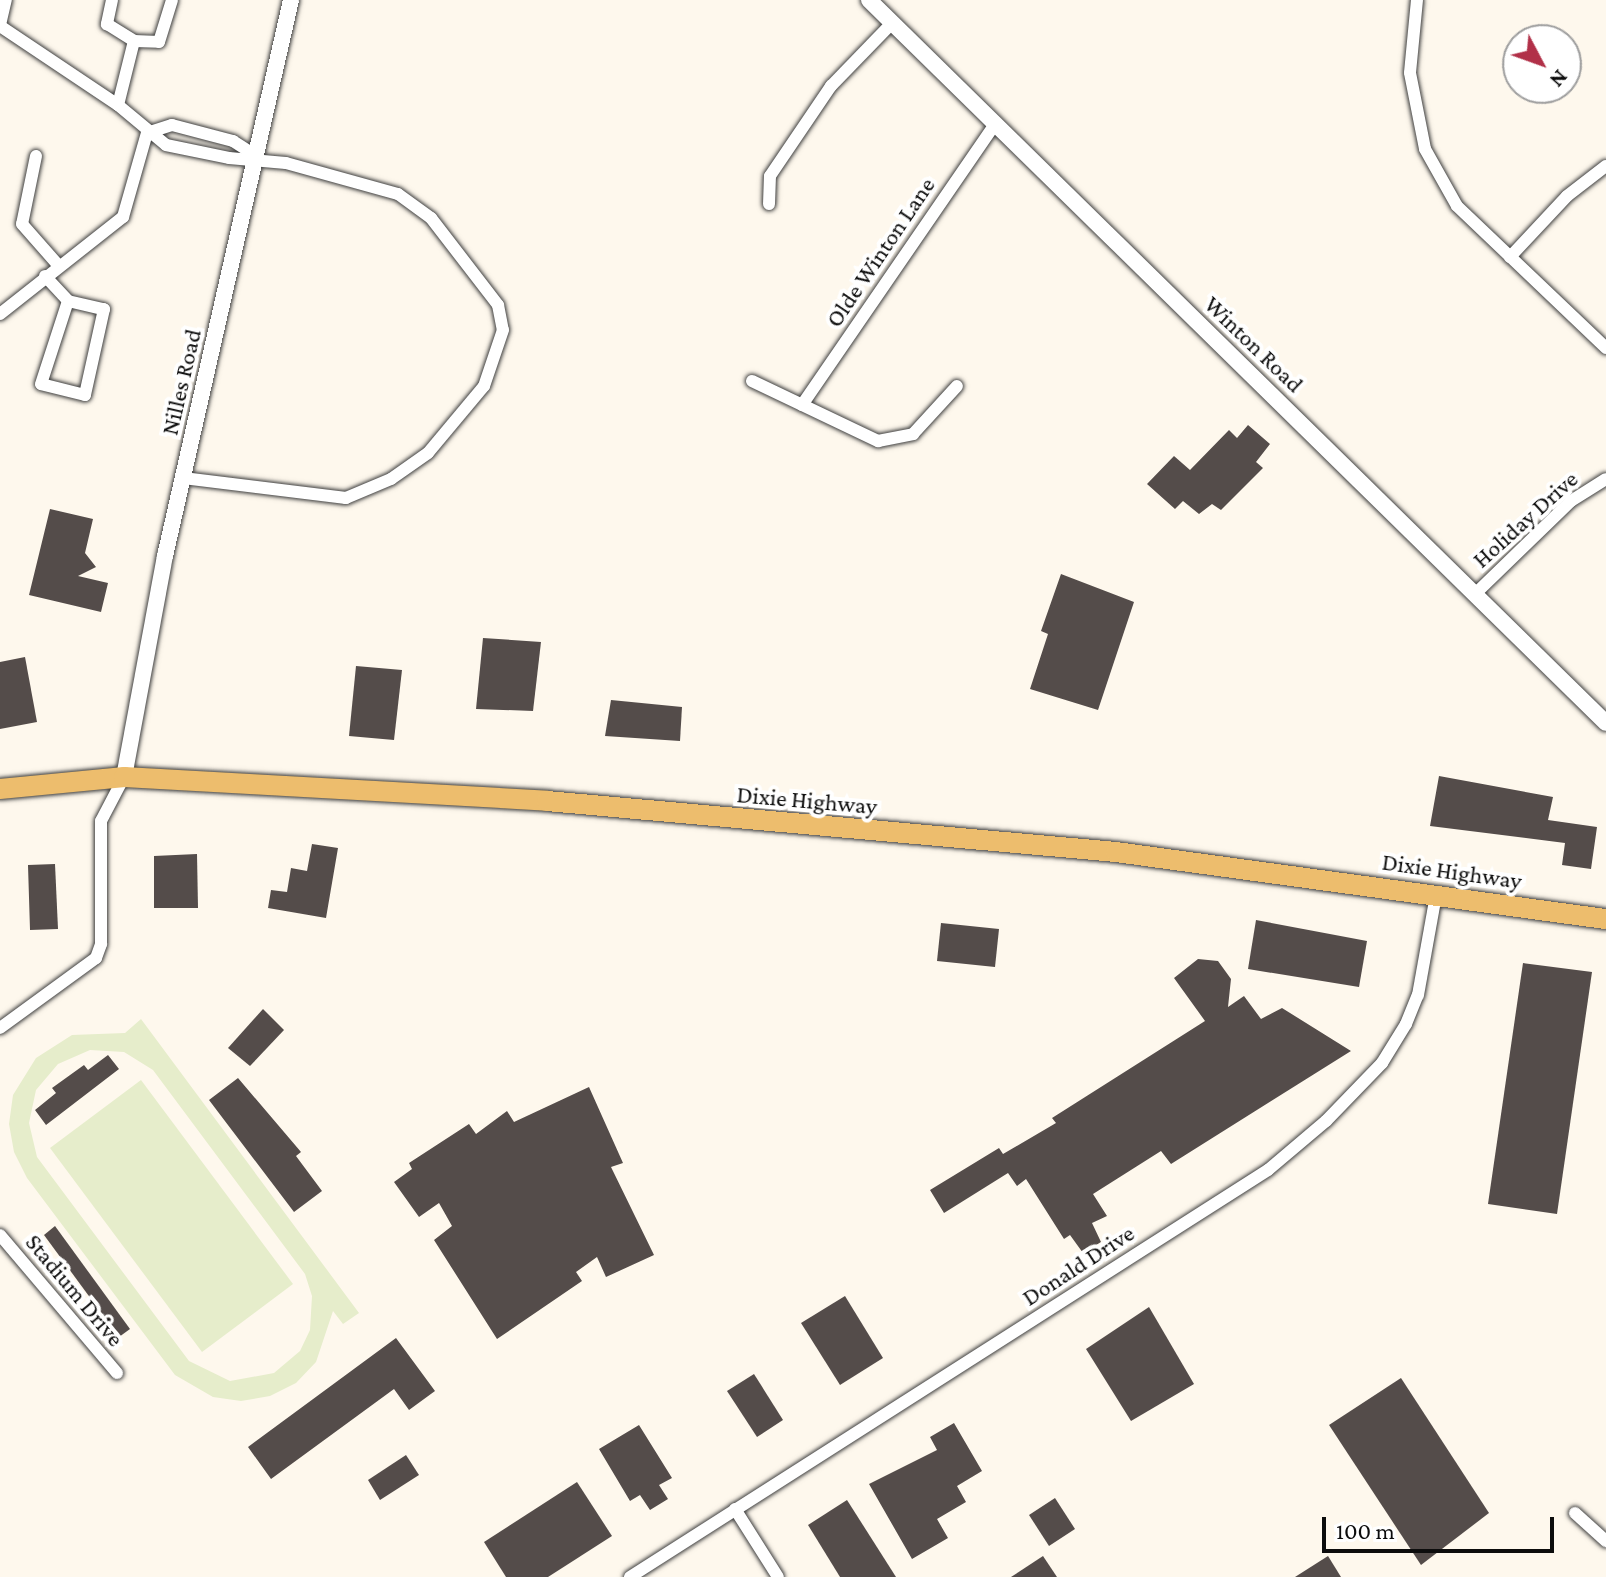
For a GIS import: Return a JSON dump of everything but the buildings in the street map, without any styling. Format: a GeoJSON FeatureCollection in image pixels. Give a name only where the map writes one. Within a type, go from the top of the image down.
{"type":"FeatureCollection","features":[{"type":"Feature","properties":{"kind":"main road","name":"Dixie Highway"},"geometry":{"type":"LineString","coordinates":[[0,789],[124,777],[547,801],[1116,852],[1606,919]]}},
{"type":"Feature","properties":{"kind":"street"},"geometry":{"type":"LineString","coordinates":[[6,0],[0,26],[118,105],[147,133],[166,145],[229,158],[258,157],[398,194],[431,218],[485,284],[498,305],[503,330],[484,386],[428,453],[391,479],[346,498],[183,478]]}},
{"type":"Feature","properties":{"kind":"street"},"geometry":{"type":"LineString","coordinates":[[112,0],[107,24],[134,41],[159,42],[172,0]]}},
{"type":"Feature","properties":{"kind":"street","name":"Nilles Road"},"geometry":{"type":"LineString","coordinates":[[124,777],[183,478],[258,157],[291,0]]}},
{"type":"Feature","properties":{"kind":"street","name":"Winton Road"},"geometry":{"type":"LineString","coordinates":[[869,0],[1606,723]]}},
{"type":"Feature","properties":{"kind":"street"},"geometry":{"type":"LineString","coordinates":[[1417,0],[1410,73],[1425,149],[1457,206],[1606,348]]}},
{"type":"Feature","properties":{"kind":"street"},"geometry":{"type":"LineString","coordinates":[[769,204],[770,176],[787,150],[831,86],[892,23]]}},
{"type":"Feature","properties":{"kind":"street"},"geometry":{"type":"LineString","coordinates":[[118,105],[134,41]]}},
{"type":"Feature","properties":{"kind":"street","name":"Olde Winton Lane"},"geometry":{"type":"LineString","coordinates":[[802,405],[995,124]]}},
{"type":"Feature","properties":{"kind":"street"},"geometry":{"type":"LineString","coordinates":[[147,133],[172,125],[233,141],[258,157]]}},
{"type":"Feature","properties":{"kind":"street"},"geometry":{"type":"LineString","coordinates":[[0,314],[58,265],[123,217],[147,133]]}},
{"type":"Feature","properties":{"kind":"street"},"geometry":{"type":"LineString","coordinates":[[36,156],[22,224],[58,265]]}},
{"type":"Feature","properties":{"kind":"street"},"geometry":{"type":"LineString","coordinates":[[1510,257],[1567,196],[1606,166]]}},
{"type":"Feature","properties":{"kind":"street"},"geometry":{"type":"LineString","coordinates":[[45,276],[68,301],[104,309],[85,395],[41,384],[68,301]]}},
{"type":"Feature","properties":{"kind":"street"},"geometry":{"type":"LineString","coordinates":[[752,381],[878,441],[896,441],[929,422],[957,386]]}},
{"type":"Feature","properties":{"kind":"street","name":"Holiday Drive"},"geometry":{"type":"LineString","coordinates":[[1475,594],[1571,501],[1606,479]]}},
{"type":"Feature","properties":{"kind":"street"},"geometry":{"type":"LineString","coordinates":[[0,1028],[96,958],[101,944],[101,821],[124,777]]}},
{"type":"Feature","properties":{"kind":"street","name":"Donald Drive"},"geometry":{"type":"LineString","coordinates":[[630,1577],[1268,1170],[1326,1121],[1382,1063],[1406,1024],[1420,985],[1436,895]]}},
{"type":"Feature","properties":{"kind":"street","name":"Stadium Drive"},"geometry":{"type":"LineString","coordinates":[[0,1235],[117,1373]]}},
{"type":"Feature","properties":{"kind":"street"},"geometry":{"type":"LineString","coordinates":[[735,1509],[778,1577]]}},
{"type":"Feature","properties":{"kind":"street"},"geometry":{"type":"LineString","coordinates":[[1575,1513],[1606,1541]]}},
{"type":"Feature","properties":{"kind":"green space"},"geometry":{"type":"Polygon","coordinates":[[[141,1019],[359,1313],[343,1324],[333,1311],[316,1362],[296,1383],[270,1396],[241,1401],[213,1397],[175,1375],[27,1178],[14,1152],[9,1124],[13,1095],[36,1058],[72,1035],[125,1033],[141,1019]],[[90,1050],[58,1064],[36,1090],[29,1123],[37,1157],[189,1361],[230,1381],[274,1373],[300,1351],[310,1330],[312,1296],[305,1274],[153,1070],[124,1052],[90,1050]]]}},
{"type":"Feature","properties":{"kind":"green space"},"geometry":{"type":"Polygon","coordinates":[[[141,1080],[293,1284],[202,1352],[50,1148],[141,1080]]]}}]}
